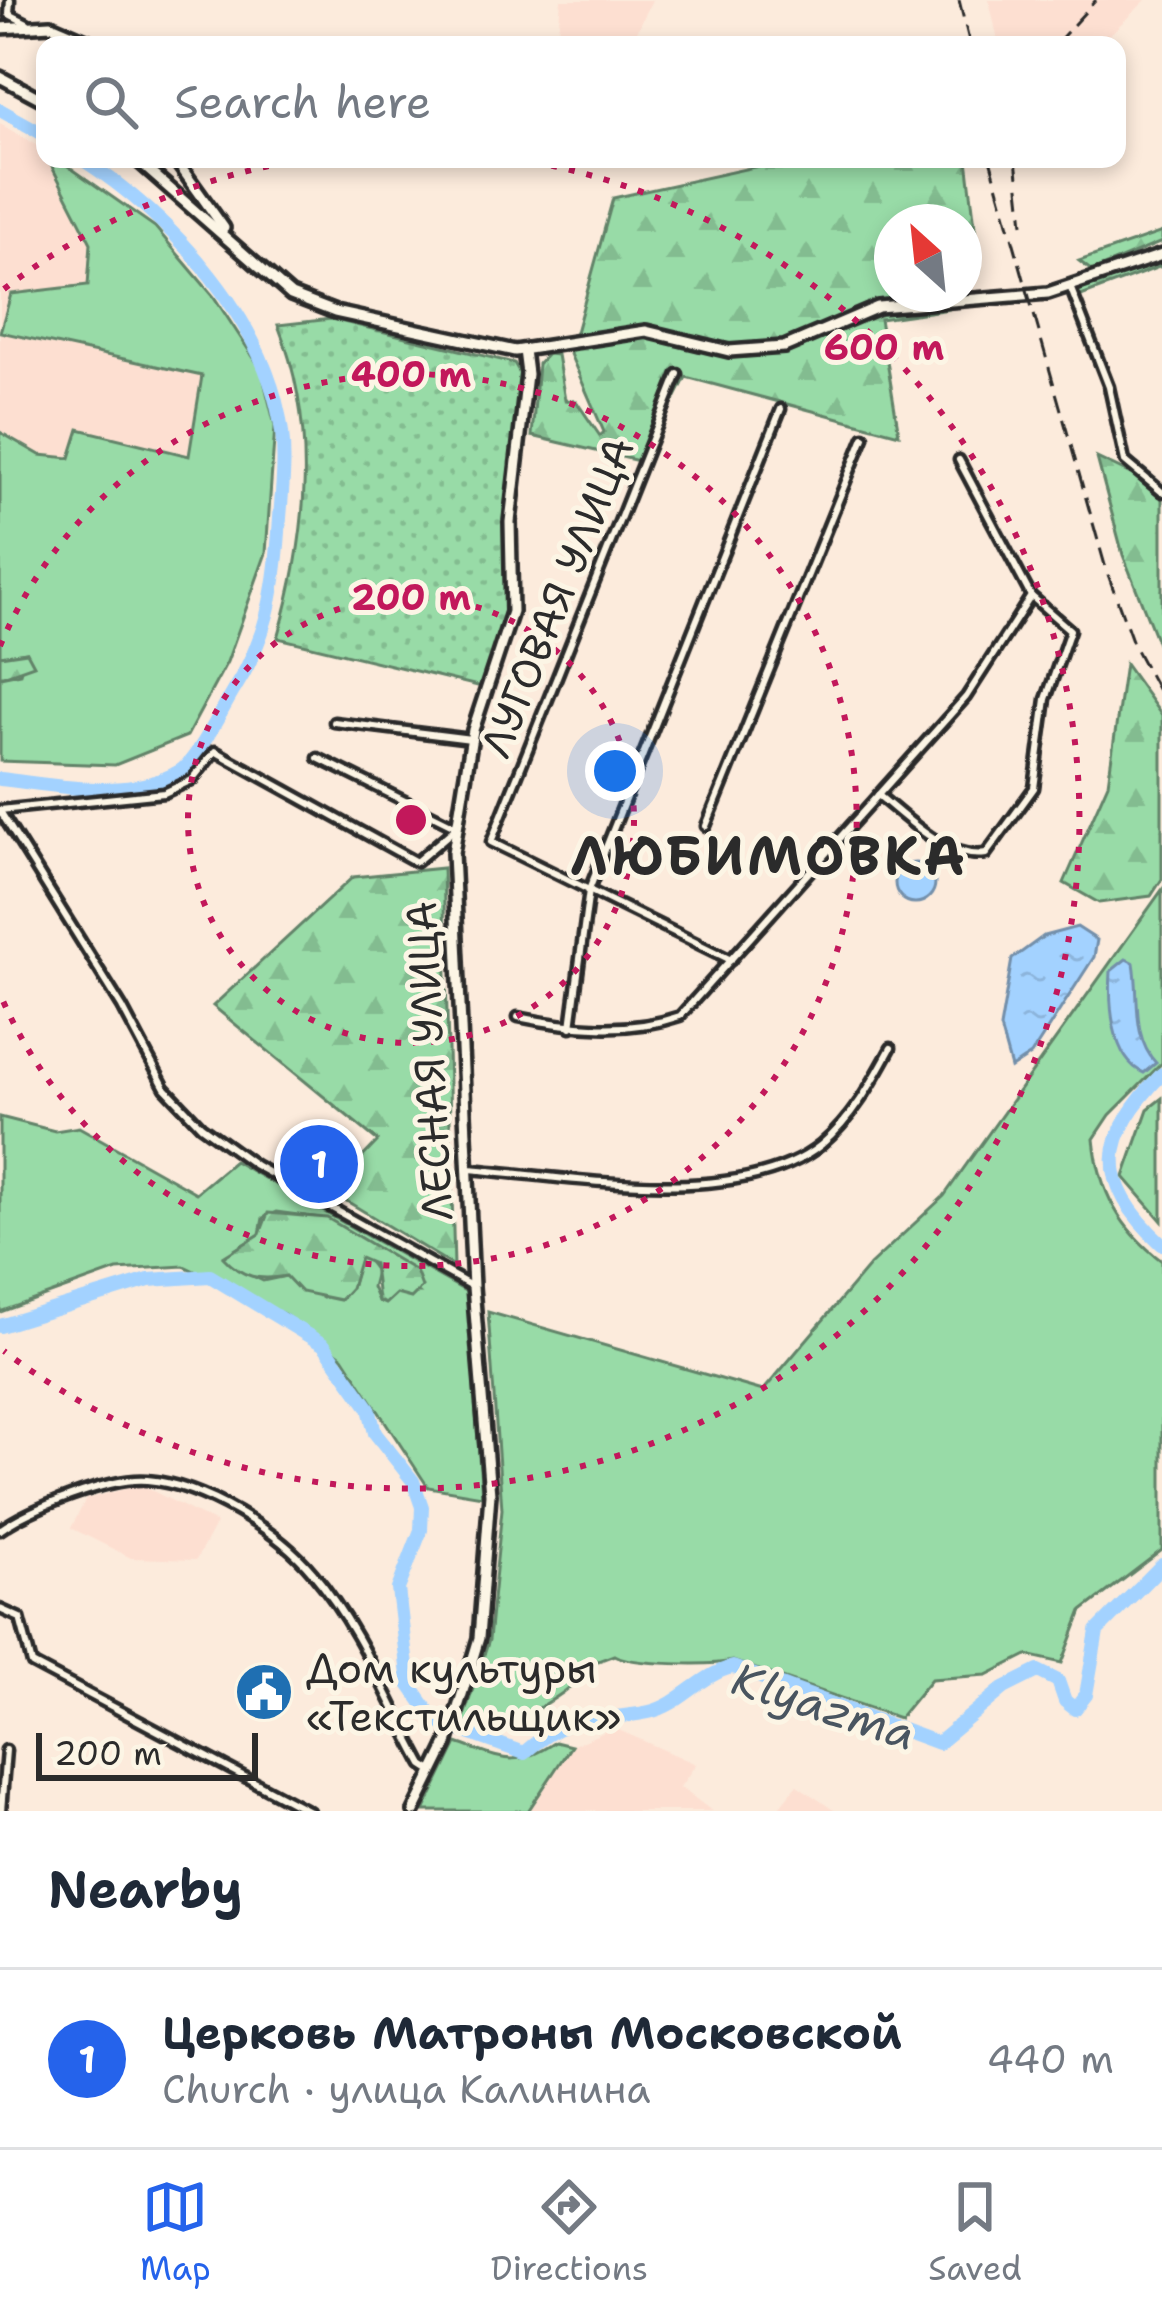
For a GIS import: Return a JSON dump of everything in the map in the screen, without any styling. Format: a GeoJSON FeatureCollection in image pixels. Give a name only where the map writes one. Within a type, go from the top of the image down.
{"type":"FeatureCollection","features":[{"type":"Feature","properties":{"kind":"street"},"geometry":{"type":"LineString","coordinates":[[10,0],[13,19],[79,36]]}},
{"type":"Feature","properties":{"kind":"street"},"geometry":{"type":"LineString","coordinates":[[0,28],[43,24]]}},
{"type":"Feature","properties":{"kind":"street"},"geometry":{"type":"LineString","coordinates":[[0,77],[36,95]]}},
{"type":"Feature","properties":{"kind":"street"},"geometry":{"type":"LineString","coordinates":[[146,168],[274,284],[302,301],[524,350],[646,331],[729,351],[784,347],[878,307],[1071,289],[1162,255]]}},
{"type":"Feature","properties":{"kind":"street"},"geometry":{"type":"LineString","coordinates":[[182,168],[246,256]]}},
{"type":"Feature","properties":{"kind":"street"},"geometry":{"type":"LineString","coordinates":[[1071,289],[1108,387],[1125,461],[1162,492]]}},
{"type":"Feature","properties":{"kind":"street","name":"ЛЕСНАЯ УЛИЦА"},"geometry":{"type":"LineString","coordinates":[[414,1811],[447,1744],[478,1638],[490,1494],[472,1288],[453,853],[471,739],[512,612],[510,522],[526,374],[524,350]]}},
{"type":"Feature","properties":{"kind":"street","name":"ЛУГОВАЯ УЛИЦА"},"geometry":{"type":"LineString","coordinates":[[589,890],[491,842],[679,374]]}},
{"type":"Feature","properties":{"kind":"street"},"geometry":{"type":"LineString","coordinates":[[571,1028],[589,890],[781,409]]}},
{"type":"Feature","properties":{"kind":"street"},"geometry":{"type":"LineString","coordinates":[[706,826],[864,437]]}},
{"type":"Feature","properties":{"kind":"street"},"geometry":{"type":"LineString","coordinates":[[878,795],[931,837],[971,856],[986,854],[1034,788],[1046,699],[1070,630],[1031,596],[959,460]]}},
{"type":"Feature","properties":{"kind":"street"},"geometry":{"type":"LineString","coordinates":[[518,1017],[571,1028],[657,1024],[680,1016],[966,697],[1031,596]]}},
{"type":"Feature","properties":{"kind":"street"},"geometry":{"type":"LineString","coordinates":[[334,722],[471,739]]}},
{"type":"Feature","properties":{"kind":"street"},"geometry":{"type":"LineString","coordinates":[[318,758],[457,827],[416,862],[215,751],[192,780],[164,793],[0,811],[122,1007],[165,1088],[201,1126],[255,1166],[472,1288]]}},
{"type":"Feature","properties":{"kind":"street"},"geometry":{"type":"LineString","coordinates":[[589,890],[731,960]]}},
{"type":"Feature","properties":{"kind":"street"},"geometry":{"type":"LineString","coordinates":[[468,1168],[675,1185],[760,1174],[819,1147],[862,1100],[892,1048]]}},
{"type":"Feature","properties":{"kind":"street"},"geometry":{"type":"LineString","coordinates":[[0,1530],[79,1495],[140,1479],[190,1493],[241,1516],[284,1546],[319,1580],[424,1765],[434,1772]]}},
{"type":"Feature","properties":{"kind":"street"},"geometry":{"type":"LineString","coordinates":[[0,1609],[20,1618],[32,1664],[309,1811]]}},
{"type":"Feature","properties":{"kind":"street"},"geometry":{"type":"LineString","coordinates":[[1,1811],[7,1750]]}},
{"type":"Feature","properties":{"kind":"shaded area"},"geometry":{"type":"Polygon","coordinates":[[[561,0],[652,0],[635,36],[558,33],[561,0]]]}},
{"type":"Feature","properties":{"kind":"shaded area"},"geometry":{"type":"Polygon","coordinates":[[[989,0],[1146,0],[1108,36],[997,36],[989,0]]]}},
{"type":"Feature","properties":{"kind":"shaded area"},"geometry":{"type":"Polygon","coordinates":[[[0,124],[36,144],[36,168],[54,168],[91,243],[88,286],[11,294],[0,326],[0,124]]]}},
{"type":"Feature","properties":{"kind":"shaded area"},"geometry":{"type":"Polygon","coordinates":[[[0,332],[202,375],[189,456],[79,429],[70,458],[40,455],[0,432],[0,332]]]}},
{"type":"Feature","properties":{"kind":"shaded area"},"geometry":{"type":"Polygon","coordinates":[[[141,1485],[216,1523],[196,1560],[131,1558],[71,1528],[86,1499],[141,1485]]]}},
{"type":"Feature","properties":{"kind":"shaded area"},"geometry":{"type":"Polygon","coordinates":[[[614,1728],[696,1764],[680,1787],[712,1811],[528,1811],[571,1746],[614,1728]]]}},
{"type":"Feature","properties":{"kind":"shaded area"},"geometry":{"type":"Polygon","coordinates":[[[797,1785],[835,1811],[776,1811],[797,1785]]]}},
{"type":"Feature","properties":{"kind":"green space"},"geometry":{"type":"Polygon","coordinates":[[[53,168],[71,168],[155,227],[214,297],[261,369],[275,426],[266,553],[227,662],[187,736],[115,765],[0,761],[0,677],[20,673],[26,652],[0,656],[0,432],[40,455],[70,458],[79,429],[189,456],[202,376],[0,332],[11,294],[88,285],[91,243],[53,168]]]}},
{"type":"Feature","properties":{"kind":"green space"},"geometry":{"type":"Polygon","coordinates":[[[750,168],[968,168],[972,204],[874,204],[874,312],[928,312],[880,319],[899,434],[686,377],[643,462],[532,436],[538,364],[547,354],[557,355],[565,400],[576,401],[600,436],[604,432],[570,354],[613,198],[750,168]]]}},
{"type":"Feature","properties":{"kind":"green space"},"geometry":{"type":"Polygon","coordinates":[[[1162,232],[1162,242],[1092,271],[1079,261],[1162,232]]]}},
{"type":"Feature","properties":{"kind":"green space"},"geometry":{"type":"Polygon","coordinates":[[[1162,258],[1162,266],[1081,296],[1076,292],[1162,258]]]}},
{"type":"Feature","properties":{"kind":"green space"},"geometry":{"type":"Polygon","coordinates":[[[331,319],[514,363],[521,375],[504,510],[506,615],[482,687],[278,638],[296,560],[304,481],[299,402],[278,325],[331,319]]]}},
{"type":"Feature","properties":{"kind":"green space"},"geometry":{"type":"Polygon","coordinates":[[[1097,458],[1162,489],[1162,654],[1123,555],[1097,458]]]}},
{"type":"Feature","properties":{"kind":"green space"},"geometry":{"type":"Polygon","coordinates":[[[27,652],[34,665],[0,677],[0,656],[27,652]]]}},
{"type":"Feature","properties":{"kind":"green space"},"geometry":{"type":"Polygon","coordinates":[[[1125,664],[1162,716],[1162,879],[1151,896],[1099,903],[1064,883],[1108,783],[1125,664]]]}},
{"type":"Feature","properties":{"kind":"green space"},"geometry":{"type":"Polygon","coordinates":[[[443,868],[454,1266],[330,1191],[378,1141],[213,1006],[353,877],[443,868]]]}},
{"type":"Feature","properties":{"kind":"green space"},"geometry":{"type":"Polygon","coordinates":[[[1162,890],[1162,1063],[1110,1115],[1094,1139],[1114,1208],[1134,1236],[1162,1261],[1162,1550],[1082,1611],[1062,1663],[1027,1655],[987,1675],[931,1679],[899,1718],[733,1661],[672,1664],[614,1655],[590,1664],[561,1694],[499,1733],[462,1722],[489,1640],[502,1509],[488,1312],[763,1391],[870,1265],[944,1196],[1162,890]]]}},
{"type":"Feature","properties":{"kind":"green space"},"geometry":{"type":"Polygon","coordinates":[[[1162,1098],[1162,1221],[1124,1177],[1148,1109],[1162,1098]]]}},
{"type":"Feature","properties":{"kind":"green space"},"geometry":{"type":"Polygon","coordinates":[[[0,1117],[55,1131],[79,1127],[196,1193],[234,1161],[467,1292],[482,1496],[428,1487],[343,1357],[284,1314],[184,1266],[117,1270],[0,1312],[0,1117]],[[276,1212],[263,1218],[260,1234],[235,1250],[249,1274],[263,1281],[286,1276],[323,1298],[351,1288],[359,1258],[367,1259],[376,1271],[372,1287],[378,1301],[396,1293],[418,1293],[320,1218],[276,1212]]]}},
{"type":"Feature","properties":{"kind":"green space"},"geometry":{"type":"Polygon","coordinates":[[[268,1213],[327,1218],[416,1271],[422,1287],[411,1298],[396,1294],[385,1304],[378,1301],[374,1264],[360,1258],[351,1288],[340,1300],[301,1292],[286,1276],[244,1274],[223,1257],[260,1234],[268,1213]]]}},
{"type":"Feature","properties":{"kind":"green space"},"geometry":{"type":"Polygon","coordinates":[[[555,1742],[571,1746],[528,1811],[424,1811],[457,1743],[518,1759],[555,1742]]]}},
{"type":"Feature","properties":{"kind":"water"},"geometry":{"type":"Polygon","coordinates":[[[915,863],[929,869],[935,883],[929,897],[915,903],[901,897],[895,883],[901,869],[915,863]]]}},
{"type":"Feature","properties":{"kind":"water"},"geometry":{"type":"Polygon","coordinates":[[[1077,927],[1097,940],[1094,957],[1031,1055],[1011,1068],[1000,1028],[1012,959],[1044,936],[1077,927]]]}},
{"type":"Feature","properties":{"kind":"water"},"geometry":{"type":"Polygon","coordinates":[[[1126,959],[1134,963],[1140,1029],[1156,1063],[1144,1073],[1125,1056],[1112,1014],[1111,971],[1126,959]]]}},
{"type":"Feature","properties":{"kind":"waterway","name":"Klyazma"},"geometry":{"type":"LineString","coordinates":[[0,110],[36,130]]}},
{"type":"Feature","properties":{"kind":"waterway","name":"Klyazma"},"geometry":{"type":"LineString","coordinates":[[0,779],[115,789],[180,771],[202,745],[246,669],[268,613],[275,574],[283,444],[273,391],[257,351],[236,312],[181,242],[95,168]]}},
{"type":"Feature","properties":{"kind":"waterway","name":"Klyazma"},"geometry":{"type":"LineString","coordinates":[[1162,1074],[1127,1118],[1114,1159],[1125,1200],[1162,1244]]}},
{"type":"Feature","properties":{"kind":"waterway","name":"Klyazma"},"geometry":{"type":"LineString","coordinates":[[0,1326],[149,1280],[210,1276],[324,1345],[369,1408],[375,1433],[413,1481],[422,1507],[421,1530],[398,1589],[409,1684],[435,1721],[524,1753],[570,1723],[649,1712],[733,1667],[938,1743],[1004,1688],[1038,1671],[1058,1681],[1065,1701],[1075,1709],[1086,1695],[1097,1631],[1162,1565]]}},
{"type":"Feature","properties":{"kind":"railway"},"geometry":{"type":"LineString","coordinates":[[959,0],[968,36]]}},
{"type":"Feature","properties":{"kind":"railway"},"geometry":{"type":"LineString","coordinates":[[1063,36],[1096,0]]}},
{"type":"Feature","properties":{"kind":"railway"},"geometry":{"type":"LineString","coordinates":[[993,168],[1106,569],[1134,646],[1162,698]]}},
{"type":"Feature","properties":{"kind":"railway"},"geometry":{"type":"LineString","coordinates":[[1017,168],[1023,224]]}},
{"type":"Feature","properties":{"kind":"place","name":"Церковь Матроны Московской"},"geometry":{"type":"Point","coordinates":[319,1164]}},
{"type":"Feature","properties":{"kind":"place","name":"Дом культуры «Текстильщик»"},"geometry":{"type":"Point","coordinates":[264,1692]}},
{"type":"Feature","properties":{"kind":"district","name":"ЛЮБИМОВКА"},"geometry":{"type":"Point","coordinates":[769,855]}}]}
